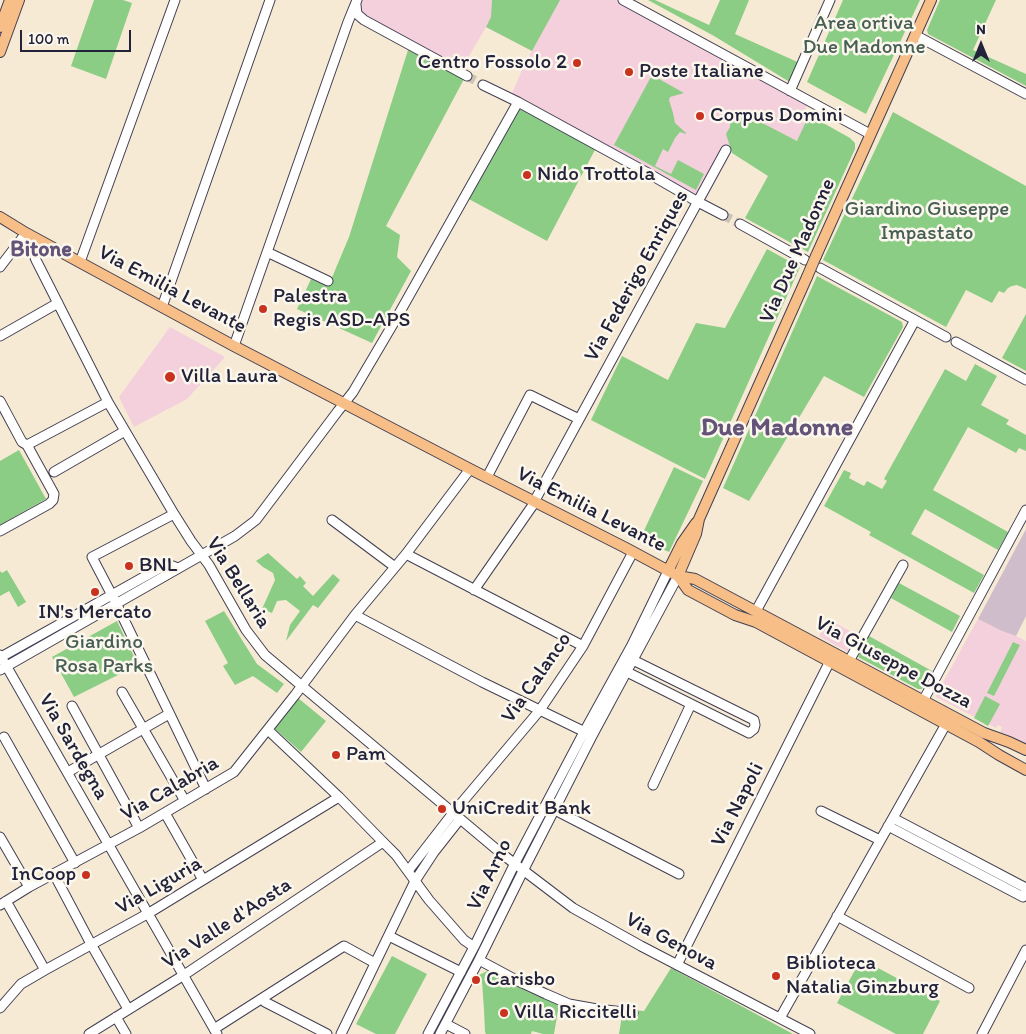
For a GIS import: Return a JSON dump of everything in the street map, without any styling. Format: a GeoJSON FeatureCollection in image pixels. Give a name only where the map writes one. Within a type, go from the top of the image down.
{"type":"FeatureCollection","features":[{"type":"Feature","properties":{"kind":"main road"},"geometry":{"type":"LineString","coordinates":[[0,27],[10,0]]}},
{"type":"Feature","properties":{"kind":"main road"},"geometry":{"type":"LineString","coordinates":[[0,52],[18,0]]}},
{"type":"Feature","properties":{"kind":"main road","name":"Via Due Madonne"},"geometry":{"type":"LineString","coordinates":[[668,571],[682,543],[699,518],[931,0]]}},
{"type":"Feature","properties":{"kind":"main road","name":"Via Emilia Levante"},"geometry":{"type":"LineString","coordinates":[[0,217],[234,346],[678,576]]}},
{"type":"Feature","properties":{"kind":"main road","name":"Via Due Madonne"},"geometry":{"type":"LineString","coordinates":[[678,576],[696,534],[699,518]]}},
{"type":"Feature","properties":{"kind":"main road","name":"Via Giuseppe Dozza"},"geometry":{"type":"LineString","coordinates":[[678,576],[688,590],[735,615],[756,617],[849,661],[984,733],[1026,750]]}},
{"type":"Feature","properties":{"kind":"main road","name":"Via Giuseppe Dozza"},"geometry":{"type":"LineString","coordinates":[[678,576],[695,579],[744,605],[756,617],[830,661],[979,742],[1026,770]]}},
{"type":"Feature","properties":{"kind":"street"},"geometry":{"type":"LineString","coordinates":[[80,262],[175,0]]}},
{"type":"Feature","properties":{"kind":"street"},"geometry":{"type":"LineString","coordinates":[[162,306],[270,0]]}},
{"type":"Feature","properties":{"kind":"street"},"geometry":{"type":"LineString","coordinates":[[623,0],[637,3],[790,91],[870,134]]}},
{"type":"Feature","properties":{"kind":"street"},"geometry":{"type":"LineString","coordinates":[[790,91],[830,0]]}},
{"type":"Feature","properties":{"kind":"street"},"geometry":{"type":"LineString","coordinates":[[356,2],[357,14],[364,20],[467,76]]}},
{"type":"Feature","properties":{"kind":"street"},"geometry":{"type":"LineString","coordinates":[[234,346],[356,2]]}},
{"type":"Feature","properties":{"kind":"street"},"geometry":{"type":"LineString","coordinates":[[915,35],[1026,94]]}},
{"type":"Feature","properties":{"kind":"street"},"geometry":{"type":"LineString","coordinates":[[483,85],[518,102],[723,215]]}},
{"type":"Feature","properties":{"kind":"street"},"geometry":{"type":"LineString","coordinates":[[3,668],[167,564],[178,568],[235,536],[256,520],[353,392],[518,102]]}},
{"type":"Feature","properties":{"kind":"street","name":"Via Federigo Enriques"},"geometry":{"type":"LineString","coordinates":[[474,590],[535,502],[726,150]]}},
{"type":"Feature","properties":{"kind":"street"},"geometry":{"type":"LineString","coordinates":[[740,224],[805,260]]}},
{"type":"Feature","properties":{"kind":"street"},"geometry":{"type":"LineString","coordinates":[[0,267],[26,233]]}},
{"type":"Feature","properties":{"kind":"street","name":"Via Bellaria"},"geometry":{"type":"LineString","coordinates":[[26,233],[36,260],[108,402],[174,514],[191,541],[202,554],[256,645],[302,687],[524,869]]}},
{"type":"Feature","properties":{"kind":"street"},"geometry":{"type":"LineString","coordinates":[[267,252],[328,281]]}},
{"type":"Feature","properties":{"kind":"street"},"geometry":{"type":"LineString","coordinates":[[820,268],[946,337]]}},
{"type":"Feature","properties":{"kind":"street"},"geometry":{"type":"LineString","coordinates":[[0,336],[58,304]]}},
{"type":"Feature","properties":{"kind":"street"},"geometry":{"type":"LineString","coordinates":[[756,617],[915,320]]}},
{"type":"Feature","properties":{"kind":"street"},"geometry":{"type":"LineString","coordinates":[[956,342],[1026,380]]}},
{"type":"Feature","properties":{"kind":"street","name":"Via Emilia Levante"},"geometry":{"type":"LineString","coordinates":[[487,477],[530,395],[579,419]]}},
{"type":"Feature","properties":{"kind":"street"},"geometry":{"type":"LineString","coordinates":[[0,401],[4,418],[22,442],[27,445],[54,494],[53,500],[49,504],[0,530]]}},
{"type":"Feature","properties":{"kind":"street"},"geometry":{"type":"LineString","coordinates":[[27,445],[108,402]]}},
{"type":"Feature","properties":{"kind":"street"},"geometry":{"type":"LineString","coordinates":[[54,472],[125,431]]}},
{"type":"Feature","properties":{"kind":"street","name":"Via Calabria"},"geometry":{"type":"LineString","coordinates":[[3,903],[29,887],[140,828],[234,772],[302,687],[355,615],[406,554],[470,469]]}},
{"type":"Feature","properties":{"kind":"street"},"geometry":{"type":"LineString","coordinates":[[923,700],[1026,510]]}},
{"type":"Feature","properties":{"kind":"street"},"geometry":{"type":"LineString","coordinates":[[174,514],[92,557],[206,789]]}},
{"type":"Feature","properties":{"kind":"street"},"geometry":{"type":"LineString","coordinates":[[332,520],[395,567]]}},
{"type":"Feature","properties":{"kind":"street","name":"Via Calanco"},"geometry":{"type":"LineString","coordinates":[[457,816],[540,710],[583,646],[633,552]]}},
{"type":"Feature","properties":{"kind":"street"},"geometry":{"type":"LineString","coordinates":[[406,554],[583,646]]}},
{"type":"Feature","properties":{"kind":"street"},"geometry":{"type":"LineString","coordinates":[[849,661],[903,565]]}},
{"type":"Feature","properties":{"kind":"street","name":"Via Arno"},"geometry":{"type":"LineString","coordinates":[[440,1034],[555,810],[588,734],[668,571]]}},
{"type":"Feature","properties":{"kind":"street","name":"Via Arno"},"geometry":{"type":"LineString","coordinates":[[428,1034],[474,947],[515,863],[588,734],[626,672],[678,576]]}},
{"type":"Feature","properties":{"kind":"street"},"geometry":{"type":"LineString","coordinates":[[0,656],[114,599]]}},
{"type":"Feature","properties":{"kind":"street"},"geometry":{"type":"LineString","coordinates":[[355,615],[482,682],[588,734]]}},
{"type":"Feature","properties":{"kind":"street","name":"Via Sardegna"},"geometry":{"type":"LineString","coordinates":[[0,656],[3,668],[68,772],[216,1031]]}},
{"type":"Feature","properties":{"kind":"street"},"geometry":{"type":"LineString","coordinates":[[626,672],[749,732],[754,729],[754,720],[632,660]]}},
{"type":"Feature","properties":{"kind":"street","name":"Via Napoli"},"geometry":{"type":"LineString","coordinates":[[677,965],[830,661]]}},
{"type":"Feature","properties":{"kind":"street"},"geometry":{"type":"LineString","coordinates":[[122,692],[185,801]]}},
{"type":"Feature","properties":{"kind":"street"},"geometry":{"type":"LineString","coordinates":[[653,785],[691,704]]}},
{"type":"Feature","properties":{"kind":"street"},"geometry":{"type":"LineString","coordinates":[[72,706],[140,828]]}},
{"type":"Feature","properties":{"kind":"street"},"geometry":{"type":"LineString","coordinates":[[68,772],[169,714]]}},
{"type":"Feature","properties":{"kind":"street"},"geometry":{"type":"LineString","coordinates":[[780,1018],[946,724]]}},
{"type":"Feature","properties":{"kind":"street"},"geometry":{"type":"LineString","coordinates":[[268,730],[384,842],[396,855],[429,900],[464,940],[474,947]]}},
{"type":"Feature","properties":{"kind":"street"},"geometry":{"type":"LineString","coordinates":[[4,738],[74,863]]}},
{"type":"Feature","properties":{"kind":"street","name":"Via Liguria"},"geometry":{"type":"LineString","coordinates":[[0,1008],[21,984],[149,913],[339,797]]}},
{"type":"Feature","properties":{"kind":"street"},"geometry":{"type":"LineString","coordinates":[[555,810],[679,874]]}},
{"type":"Feature","properties":{"kind":"street"},"geometry":{"type":"LineString","coordinates":[[821,811],[880,840]]}},
{"type":"Feature","properties":{"kind":"street"},"geometry":{"type":"LineString","coordinates":[[165,813],[204,880]]}},
{"type":"Feature","properties":{"kind":"street"},"geometry":{"type":"LineString","coordinates":[[408,871],[457,816]]}},
{"type":"Feature","properties":{"kind":"street"},"geometry":{"type":"LineString","coordinates":[[341,1034],[415,881],[457,816]]}},
{"type":"Feature","properties":{"kind":"street"},"geometry":{"type":"LineString","coordinates":[[890,822],[1023,897],[1026,890]]}},
{"type":"Feature","properties":{"kind":"street"},"geometry":{"type":"LineString","coordinates":[[0,837],[29,887]]}},
{"type":"Feature","properties":{"kind":"street","name":"Via Valle d'Aosta"},"geometry":{"type":"LineString","coordinates":[[89,1034],[184,975],[384,842]]}},
{"type":"Feature","properties":{"kind":"street","name":"Via Genova"},"geometry":{"type":"LineString","coordinates":[[524,869],[561,899],[586,916],[810,1034]]}},
{"type":"Feature","properties":{"kind":"street"},"geometry":{"type":"LineString","coordinates":[[54,874],[128,1009]]}},
{"type":"Feature","properties":{"kind":"street"},"geometry":{"type":"LineString","coordinates":[[3,903],[44,970]]}},
{"type":"Feature","properties":{"kind":"street"},"geometry":{"type":"LineString","coordinates":[[837,916],[969,988]]}},
{"type":"Feature","properties":{"kind":"street"},"geometry":{"type":"LineString","coordinates":[[389,936],[461,972]]}},
{"type":"Feature","properties":{"kind":"street"},"geometry":{"type":"LineString","coordinates":[[216,1031],[344,946],[375,964]]}},
{"type":"Feature","properties":{"kind":"street"},"geometry":{"type":"LineString","coordinates":[[982,1034],[1026,950]]}},
{"type":"Feature","properties":{"kind":"street"},"geometry":{"type":"LineString","coordinates":[[479,960],[520,982],[569,1004],[597,1010],[633,1013]]}},
{"type":"Feature","properties":{"kind":"street"},"geometry":{"type":"LineString","coordinates":[[263,998],[265,1002],[327,1034]]}},
{"type":"Feature","properties":{"kind":"street"},"geometry":{"type":"LineString","coordinates":[[116,1017],[126,1034]]}},
{"type":"Feature","properties":{"kind":"street"},"geometry":{"type":"LineString","coordinates":[[446,1024],[464,1034]]}},
{"type":"Feature","properties":{"kind":"shaded area"},"geometry":{"type":"Polygon","coordinates":[[[356,0],[626,0],[811,97],[804,112],[809,115],[798,141],[791,138],[772,176],[732,151],[704,203],[509,100],[532,51],[486,27],[459,73],[352,16],[356,0]]]}},
{"type":"Feature","properties":{"kind":"shaded area","name":"Villa Laura"},"geometry":{"type":"Polygon","coordinates":[[[170,327],[225,357],[187,399],[134,427],[119,397],[170,327]]]}},
{"type":"Feature","properties":{"kind":"shaded area"},"geometry":{"type":"Polygon","coordinates":[[[1026,529],[1026,616],[1016,636],[978,619],[1026,529]]]}},
{"type":"Feature","properties":{"kind":"shaded area"},"geometry":{"type":"Polygon","coordinates":[[[828,619],[857,635],[848,652],[819,636],[828,619]]]}},
{"type":"Feature","properties":{"kind":"shaded area"},"geometry":{"type":"Polygon","coordinates":[[[978,619],[1026,641],[1026,746],[1000,733],[1002,727],[998,725],[996,728],[936,697],[978,619]]]}},
{"type":"Feature","properties":{"kind":"green space"},"geometry":{"type":"Polygon","coordinates":[[[94,0],[123,0],[132,3],[106,79],[71,66],[94,0]]]}},
{"type":"Feature","properties":{"kind":"green space"},"geometry":{"type":"Polygon","coordinates":[[[492,0],[560,0],[532,51],[486,27],[491,17],[492,0]]]}},
{"type":"Feature","properties":{"kind":"green space"},"geometry":{"type":"Polygon","coordinates":[[[648,0],[655,0],[709,25],[720,0],[749,0],[735,34],[802,64],[793,84],[714,36],[648,0]]]}},
{"type":"Feature","properties":{"kind":"green space","name":"Area ortiva Due Madonne"},"geometry":{"type":"Polygon","coordinates":[[[843,0],[920,0],[866,114],[807,82],[843,0]]]}},
{"type":"Feature","properties":{"kind":"green space"},"geometry":{"type":"Polygon","coordinates":[[[940,0],[996,0],[973,50],[1026,74],[1026,86],[928,34],[927,30],[940,0]]]}},
{"type":"Feature","properties":{"kind":"green space"},"geometry":{"type":"Polygon","coordinates":[[[408,50],[464,79],[386,226],[400,235],[397,257],[411,271],[372,343],[297,309],[311,279],[328,287],[349,237],[408,50]]]}},
{"type":"Feature","properties":{"kind":"green space"},"geometry":{"type":"Polygon","coordinates":[[[652,75],[684,93],[670,97],[669,100],[675,123],[686,133],[680,132],[668,152],[663,149],[655,166],[671,174],[678,160],[704,174],[696,190],[614,145],[652,75]]]}},
{"type":"Feature","properties":{"kind":"green space"},"geometry":{"type":"Polygon","coordinates":[[[518,102],[597,146],[547,241],[465,197],[518,102]]]}},
{"type":"Feature","properties":{"kind":"green space"},"geometry":{"type":"Polygon","coordinates":[[[741,112],[797,141],[809,115],[850,138],[855,143],[855,149],[808,252],[745,218],[768,176],[732,153],[726,134],[730,127],[730,118],[736,121],[741,112]]]}},
{"type":"Feature","properties":{"kind":"green space","name":"Giardino Giuseppe Impastato"},"geometry":{"type":"Polygon","coordinates":[[[893,112],[1026,186],[1026,289],[1017,285],[1008,288],[1004,293],[999,291],[992,303],[966,290],[946,327],[823,260],[893,112]]]}},
{"type":"Feature","properties":{"kind":"green space"},"geometry":{"type":"Polygon","coordinates":[[[767,249],[800,267],[705,479],[591,420],[622,356],[668,380],[696,323],[725,328],[767,249]]]}},
{"type":"Feature","properties":{"kind":"green space"},"geometry":{"type":"Polygon","coordinates":[[[817,276],[902,322],[903,327],[864,397],[824,376],[749,501],[723,488],[817,276]]]}},
{"type":"Feature","properties":{"kind":"green space"},"geometry":{"type":"Polygon","coordinates":[[[1026,314],[1026,371],[1002,358],[1026,314]]]}},
{"type":"Feature","properties":{"kind":"green space"},"geometry":{"type":"Polygon","coordinates":[[[975,364],[997,376],[981,405],[1009,420],[1006,424],[1026,435],[1026,451],[1019,448],[1016,453],[968,427],[933,490],[1008,532],[998,550],[925,509],[911,534],[984,575],[974,593],[869,535],[871,532],[824,506],[844,470],[851,473],[849,478],[864,486],[867,481],[882,489],[887,481],[884,479],[945,369],[966,381],[975,364]]]}},
{"type":"Feature","properties":{"kind":"green space"},"geometry":{"type":"Polygon","coordinates":[[[19,450],[46,499],[0,525],[0,461],[19,450]]]}},
{"type":"Feature","properties":{"kind":"green space"},"geometry":{"type":"Polygon","coordinates":[[[674,467],[703,481],[669,552],[640,539],[674,467]]]}},
{"type":"Feature","properties":{"kind":"green space"},"geometry":{"type":"Polygon","coordinates":[[[268,553],[297,579],[300,576],[306,583],[303,586],[313,596],[333,574],[340,580],[318,608],[313,605],[286,641],[290,625],[300,611],[286,600],[277,601],[272,613],[262,609],[275,580],[273,573],[256,561],[268,553]]]}},
{"type":"Feature","properties":{"kind":"green space"},"geometry":{"type":"Polygon","coordinates":[[[7,570],[26,602],[18,607],[9,591],[0,596],[0,571],[2,573],[7,570]]]}},
{"type":"Feature","properties":{"kind":"green space"},"geometry":{"type":"Polygon","coordinates":[[[899,583],[960,616],[952,632],[891,598],[899,583]]]}},
{"type":"Feature","properties":{"kind":"green space"},"geometry":{"type":"Polygon","coordinates":[[[224,611],[257,664],[284,684],[277,693],[253,676],[235,685],[223,666],[228,663],[205,621],[224,611]]]}},
{"type":"Feature","properties":{"kind":"green space","name":"Giardino Rosa Parks"},"geometry":{"type":"Polygon","coordinates":[[[117,621],[138,665],[74,697],[52,657],[117,621]]]}},
{"type":"Feature","properties":{"kind":"green space"},"geometry":{"type":"Polygon","coordinates":[[[869,636],[932,671],[922,689],[918,689],[858,657],[869,636]]]}},
{"type":"Feature","properties":{"kind":"green space"},"geometry":{"type":"Polygon","coordinates":[[[1013,642],[1020,645],[994,696],[987,693],[1013,642]]]}},
{"type":"Feature","properties":{"kind":"green space"},"geometry":{"type":"Polygon","coordinates":[[[985,696],[1000,704],[988,726],[974,718],[985,696]]]}},
{"type":"Feature","properties":{"kind":"green space"},"geometry":{"type":"Polygon","coordinates":[[[298,698],[326,721],[301,752],[274,728],[298,698]]]}},
{"type":"Feature","properties":{"kind":"green space"},"geometry":{"type":"Polygon","coordinates":[[[392,956],[427,974],[395,1034],[376,1034],[356,1024],[392,956]]]}},
{"type":"Feature","properties":{"kind":"green space"},"geometry":{"type":"Polygon","coordinates":[[[861,959],[940,1001],[923,1034],[896,1034],[837,1003],[861,959]]]}},
{"type":"Feature","properties":{"kind":"green space"},"geometry":{"type":"Polygon","coordinates":[[[671,968],[793,1034],[619,1034],[623,1009],[644,1011],[671,968]]]}},
{"type":"Feature","properties":{"kind":"green space"},"geometry":{"type":"Polygon","coordinates":[[[491,969],[526,991],[559,1005],[554,1034],[532,1031],[531,1034],[486,1034],[482,981],[474,982],[481,978],[479,975],[491,969]]]}},
{"type":"Feature","properties":{"kind":"tunnel"},"geometry":{"type":"LineString","coordinates":[[467,76],[483,85]]}},
{"type":"Feature","properties":{"kind":"tunnel"},"geometry":{"type":"LineString","coordinates":[[723,215],[740,224]]}},
{"type":"Feature","properties":{"kind":"place","name":"Centro Fossolo 2"},"geometry":{"type":"Point","coordinates":[577,63]}},
{"type":"Feature","properties":{"kind":"place","name":"Poste Italiane"},"geometry":{"type":"Point","coordinates":[629,72]}},
{"type":"Feature","properties":{"kind":"place","name":"Corpus Domini"},"geometry":{"type":"Point","coordinates":[700,116]}},
{"type":"Feature","properties":{"kind":"place","name":"Nido Trottola"},"geometry":{"type":"Point","coordinates":[527,175]}},
{"type":"Feature","properties":{"kind":"place","name":"Palestra Regis ASD-APS"},"geometry":{"type":"Point","coordinates":[263,309]}},
{"type":"Feature","properties":{"kind":"place","name":"Villa Laura"},"geometry":{"type":"Point","coordinates":[170,377]}},
{"type":"Feature","properties":{"kind":"place","name":"BNL"},"geometry":{"type":"Point","coordinates":[129,566]}},
{"type":"Feature","properties":{"kind":"place","name":"IN's Mercato"},"geometry":{"type":"Point","coordinates":[95,592]}},
{"type":"Feature","properties":{"kind":"place","name":"Pam"},"geometry":{"type":"Point","coordinates":[336,755]}},
{"type":"Feature","properties":{"kind":"place","name":"UniCredit Bank"},"geometry":{"type":"Point","coordinates":[442,809]}},
{"type":"Feature","properties":{"kind":"place","name":"InCoop"},"geometry":{"type":"Point","coordinates":[86,875]}},
{"type":"Feature","properties":{"kind":"place","name":"Biblioteca Natalia Ginzburg"},"geometry":{"type":"Point","coordinates":[776,976]}},
{"type":"Feature","properties":{"kind":"place","name":"Carisbo"},"geometry":{"type":"Point","coordinates":[476,980]}},
{"type":"Feature","properties":{"kind":"place","name":"Villa Riccitelli"},"geometry":{"type":"Point","coordinates":[504,1013]}},
{"type":"Feature","properties":{"kind":"district","name":"Bitone"},"geometry":{"type":"Point","coordinates":[41,250]}},
{"type":"Feature","properties":{"kind":"district","name":"Due Madonne"},"geometry":{"type":"Point","coordinates":[777,428]}}]}
